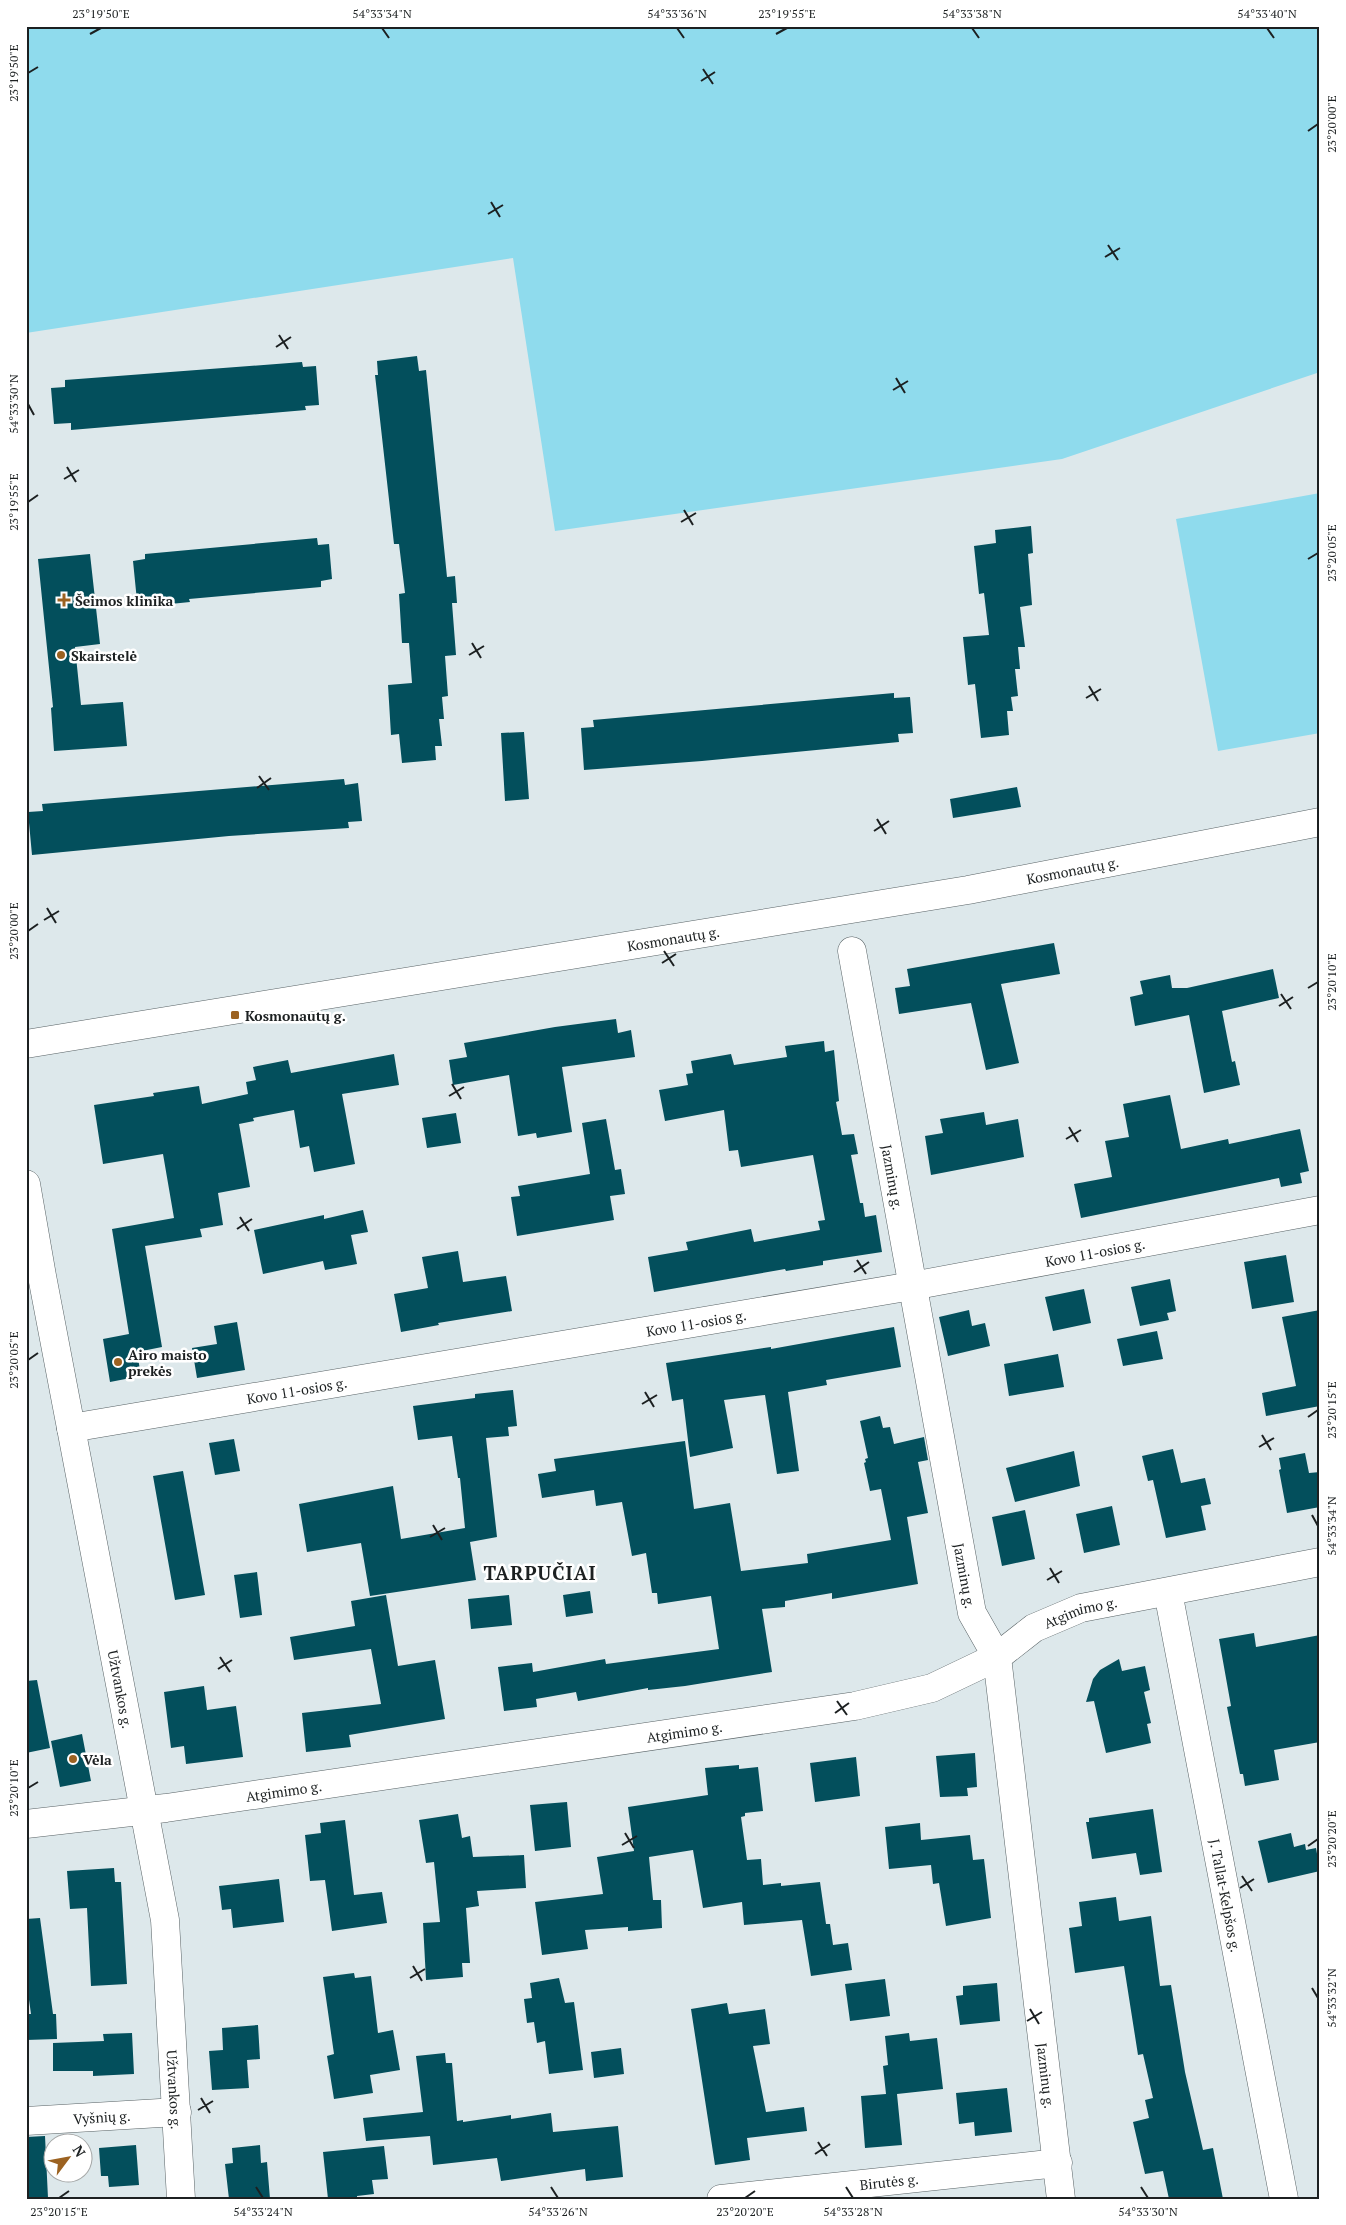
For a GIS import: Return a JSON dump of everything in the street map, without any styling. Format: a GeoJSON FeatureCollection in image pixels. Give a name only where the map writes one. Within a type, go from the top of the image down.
{"type":"FeatureCollection","features":[{"type":"Feature","properties":{"kind":"street","name":"Kosmonautų g."},"geometry":{"type":"LineString","coordinates":[[26,1044],[968,890],[1320,822]]}},
{"type":"Feature","properties":{"kind":"street","name":"Jazminų g."},"geometry":{"type":"LineString","coordinates":[[852,951],[972,1613],[996,1657],[1061,2199]]}},
{"type":"Feature","properties":{"kind":"street","name":"Užtvankos g."},"geometry":{"type":"LineString","coordinates":[[26,1184],[165,1920],[181,2199]]}},
{"type":"Feature","properties":{"kind":"street","name":"Kovo 11-osios g."},"geometry":{"type":"LineString","coordinates":[[72,1428],[912,1286],[1320,1210]]}},
{"type":"Feature","properties":{"kind":"street","name":"Atgimimo g."},"geometry":{"type":"LineString","coordinates":[[26,1824],[145,1810],[855,1706],[932,1688],[996,1657],[1034,1628],[1081,1608],[1320,1562]]}},
{"type":"Feature","properties":{"kind":"street","name":"J. Tallat-Kelpšos g."},"geometry":{"type":"LineString","coordinates":[[1168,1592],[1284,2199]]}},
{"type":"Feature","properties":{"kind":"street","name":"Vyšnių g."},"geometry":{"type":"LineString","coordinates":[[26,2121],[177,2112]]}},
{"type":"Feature","properties":{"kind":"street","name":"Birutės g."},"geometry":{"type":"LineString","coordinates":[[721,2199],[1058,2163]]}},
{"type":"Feature","properties":{"kind":"shaded area"},"geometry":{"type":"Polygon","coordinates":[[[26,26],[1320,26],[1320,372],[1062,459],[555,531],[513,258],[26,333],[26,26]]]}},
{"type":"Feature","properties":{"kind":"shaded area"},"geometry":{"type":"Polygon","coordinates":[[[1320,493],[1320,733],[1218,751],[1176,519],[1320,493]]]}},
{"type":"Feature","properties":{"kind":"building"},"geometry":{"type":"Polygon","coordinates":[[[417,356],[419,371],[426,370],[447,577],[455,576],[457,603],[452,603],[456,655],[445,656],[448,696],[442,697],[444,719],[439,719],[442,746],[435,746],[436,760],[402,763],[399,734],[391,735],[388,685],[412,683],[409,643],[402,643],[399,594],[405,593],[399,544],[394,544],[375,375],[378,375],[377,361],[417,356]]]}},
{"type":"Feature","properties":{"kind":"building"},"geometry":{"type":"Polygon","coordinates":[[[302,362],[303,367],[316,366],[319,405],[305,406],[306,410],[71,430],[71,423],[54,424],[51,388],[65,387],[65,380],[302,362]]]}},
{"type":"Feature","properties":{"kind":"building"},"geometry":{"type":"Polygon","coordinates":[[[1031,526],[1033,553],[1028,554],[1032,605],[1020,607],[1025,647],[1018,647],[1020,669],[1015,669],[1018,696],[1011,697],[1013,711],[1007,711],[1009,735],[981,738],[975,684],[968,685],[963,637],[989,635],[984,593],[979,594],[974,546],[996,543],[995,530],[1031,526]]]}},
{"type":"Feature","properties":{"kind":"building"},"geometry":{"type":"Polygon","coordinates":[[[317,538],[318,545],[329,544],[332,579],[321,581],[321,587],[189,599],[190,602],[151,606],[150,599],[137,601],[133,561],[145,559],[145,554],[317,538]]]}},
{"type":"Feature","properties":{"kind":"building"},"geometry":{"type":"Polygon","coordinates":[[[90,554],[100,644],[75,647],[81,705],[123,702],[127,746],[54,751],[51,708],[53,707],[38,559],[90,554]]]}},
{"type":"Feature","properties":{"kind":"building"},"geometry":{"type":"Polygon","coordinates":[[[894,693],[894,698],[910,697],[913,733],[898,734],[899,742],[584,770],[581,728],[594,727],[593,720],[894,693]]]}},
{"type":"Feature","properties":{"kind":"building"},"geometry":{"type":"Polygon","coordinates":[[[524,732],[529,799],[505,801],[501,733],[524,732]]]}},
{"type":"Feature","properties":{"kind":"building"},"geometry":{"type":"Polygon","coordinates":[[[344,779],[345,785],[358,783],[362,821],[348,822],[349,828],[229,836],[32,855],[28,812],[43,811],[42,804],[344,779]]]}},
{"type":"Feature","properties":{"kind":"building"},"geometry":{"type":"Polygon","coordinates":[[[1017,787],[1021,807],[953,818],[950,799],[1017,787]]]}},
{"type":"Feature","properties":{"kind":"building"},"geometry":{"type":"Polygon","coordinates":[[[1054,943],[1060,974],[1001,984],[1019,1063],[986,1070],[971,1003],[899,1014],[895,988],[910,986],[907,969],[1054,943]]]}},
{"type":"Feature","properties":{"kind":"building"},"geometry":{"type":"Polygon","coordinates":[[[1273,969],[1279,998],[1222,1011],[1232,1062],[1235,1061],[1240,1085],[1204,1093],[1189,1015],[1135,1026],[1130,997],[1143,994],[1140,981],[1170,975],[1172,988],[1187,988],[1273,969]]]}},
{"type":"Feature","properties":{"kind":"building"},"geometry":{"type":"Polygon","coordinates":[[[616,1019],[618,1033],[631,1030],[635,1057],[562,1067],[572,1132],[537,1138],[536,1133],[518,1136],[509,1075],[453,1085],[449,1060],[467,1057],[464,1043],[555,1027],[616,1019]]]}},
{"type":"Feature","properties":{"kind":"building"},"geometry":{"type":"Polygon","coordinates":[[[824,1041],[825,1052],[834,1050],[839,1101],[836,1102],[842,1135],[854,1134],[858,1154],[851,1155],[860,1203],[863,1203],[865,1217],[876,1215],[882,1252],[823,1261],[823,1265],[786,1271],[785,1269],[654,1292],[648,1257],[688,1250],[686,1242],[751,1229],[754,1242],[820,1230],[818,1221],[825,1220],[813,1155],[741,1167],[738,1150],[729,1151],[724,1110],[665,1121],[659,1090],[688,1085],[686,1074],[693,1073],[691,1061],[731,1054],[734,1065],[787,1057],[785,1046],[824,1041]]]}},
{"type":"Feature","properties":{"kind":"building"},"geometry":{"type":"Polygon","coordinates":[[[394,1054],[399,1085],[342,1094],[355,1164],[314,1172],[309,1146],[300,1148],[294,1110],[253,1118],[254,1121],[239,1124],[250,1187],[218,1193],[223,1225],[200,1229],[202,1237],[145,1246],[162,1347],[137,1352],[141,1376],[110,1382],[103,1339],[129,1334],[112,1229],[174,1218],[163,1154],[103,1164],[94,1105],[154,1096],[153,1093],[199,1086],[202,1104],[248,1094],[246,1082],[256,1080],[253,1067],[288,1060],[291,1073],[394,1054]]]}},
{"type":"Feature","properties":{"kind":"building"},"geometry":{"type":"Polygon","coordinates":[[[1170,1095],[1181,1149],[1228,1139],[1229,1144],[1300,1129],[1309,1171],[1300,1173],[1302,1183],[1281,1187],[1279,1178],[1081,1218],[1074,1184],[1112,1177],[1105,1141],[1129,1137],[1123,1104],[1170,1095]]]}},
{"type":"Feature","properties":{"kind":"building"},"geometry":{"type":"Polygon","coordinates":[[[984,1112],[986,1125],[1018,1119],[1024,1157],[931,1175],[925,1136],[943,1133],[940,1119],[984,1112]]]}},
{"type":"Feature","properties":{"kind":"building"},"geometry":{"type":"Polygon","coordinates":[[[456,1113],[461,1143],[427,1148],[422,1118],[456,1113]]]}},
{"type":"Feature","properties":{"kind":"building"},"geometry":{"type":"Polygon","coordinates":[[[606,1119],[615,1170],[621,1169],[625,1194],[610,1196],[614,1220],[517,1236],[511,1197],[520,1196],[518,1186],[590,1174],[582,1123],[606,1119]]]}},
{"type":"Feature","properties":{"kind":"building"},"geometry":{"type":"Polygon","coordinates":[[[363,1210],[368,1232],[351,1235],[357,1264],[325,1270],[323,1261],[263,1274],[254,1230],[324,1215],[324,1219],[363,1210]]]}},
{"type":"Feature","properties":{"kind":"building"},"geometry":{"type":"Polygon","coordinates":[[[458,1251],[463,1282],[506,1276],[512,1311],[438,1323],[439,1325],[401,1332],[394,1294],[428,1288],[422,1257],[458,1251]]]}},
{"type":"Feature","properties":{"kind":"building"},"geometry":{"type":"Polygon","coordinates":[[[1286,1255],[1294,1302],[1252,1309],[1244,1262],[1286,1255]]]}},
{"type":"Feature","properties":{"kind":"building"},"geometry":{"type":"Polygon","coordinates":[[[1170,1279],[1176,1311],[1167,1313],[1169,1320],[1140,1326],[1131,1287],[1170,1279]]]}},
{"type":"Feature","properties":{"kind":"building"},"geometry":{"type":"Polygon","coordinates":[[[1084,1289],[1091,1323],[1053,1331],[1045,1297],[1084,1289]]]}},
{"type":"Feature","properties":{"kind":"building"},"geometry":{"type":"Polygon","coordinates":[[[969,1310],[972,1326],[985,1323],[990,1346],[948,1356],[939,1317],[969,1310]]]}},
{"type":"Feature","properties":{"kind":"building"},"geometry":{"type":"Polygon","coordinates":[[[1320,1310],[1320,1406],[1266,1416],[1262,1393],[1296,1386],[1282,1317],[1320,1310]]]}},
{"type":"Feature","properties":{"kind":"building"},"geometry":{"type":"Polygon","coordinates":[[[237,1322],[245,1370],[197,1378],[192,1348],[217,1344],[214,1326],[237,1322]]]}},
{"type":"Feature","properties":{"kind":"building"},"geometry":{"type":"Polygon","coordinates":[[[894,1327],[901,1367],[826,1380],[827,1385],[788,1392],[799,1471],[777,1474],[765,1395],[724,1400],[733,1448],[690,1457],[683,1399],[672,1401],[666,1363],[771,1347],[771,1349],[894,1327]]]}},
{"type":"Feature","properties":{"kind":"building"},"geometry":{"type":"Polygon","coordinates":[[[1157,1331],[1163,1359],[1123,1366],[1117,1339],[1157,1331]]]}},
{"type":"Feature","properties":{"kind":"building"},"geometry":{"type":"Polygon","coordinates":[[[1058,1354],[1064,1387],[1009,1396],[1004,1364],[1058,1354]]]}},
{"type":"Feature","properties":{"kind":"building"},"geometry":{"type":"Polygon","coordinates":[[[513,1390],[517,1426],[508,1427],[509,1436],[486,1438],[497,1537],[470,1542],[476,1580],[370,1596],[361,1543],[307,1552],[299,1504],[393,1486],[401,1539],[465,1528],[460,1478],[458,1478],[452,1436],[418,1440],[413,1406],[475,1398],[475,1394],[513,1390]]]}},
{"type":"Feature","properties":{"kind":"building"},"geometry":{"type":"Polygon","coordinates":[[[880,1416],[883,1428],[890,1427],[894,1444],[924,1437],[928,1460],[918,1462],[928,1513],[907,1517],[918,1584],[832,1599],[832,1593],[785,1601],[785,1607],[762,1609],[772,1672],[685,1686],[648,1690],[648,1688],[578,1701],[576,1692],[536,1699],[537,1707],[504,1711],[498,1667],[532,1663],[533,1672],[605,1659],[606,1664],[719,1649],[711,1596],[658,1604],[657,1593],[652,1593],[646,1553],[632,1556],[622,1502],[596,1506],[594,1490],[542,1498],[538,1474],[556,1471],[554,1459],[685,1441],[694,1509],[730,1503],[741,1571],[808,1563],[807,1554],[891,1540],[881,1489],[870,1491],[864,1463],[866,1462],[865,1459],[868,1458],[860,1421],[880,1416]]]}},
{"type":"Feature","properties":{"kind":"building"},"geometry":{"type":"Polygon","coordinates":[[[234,1439],[240,1471],[215,1475],[209,1443],[234,1439]]]}},
{"type":"Feature","properties":{"kind":"building"},"geometry":{"type":"Polygon","coordinates":[[[1173,1449],[1181,1483],[1205,1478],[1211,1504],[1201,1506],[1206,1530],[1166,1538],[1153,1480],[1148,1481],[1142,1456],[1173,1449]]]}},
{"type":"Feature","properties":{"kind":"building"},"geometry":{"type":"Polygon","coordinates":[[[1074,1451],[1080,1486],[1015,1502],[1006,1468],[1074,1451]]]}},
{"type":"Feature","properties":{"kind":"building"},"geometry":{"type":"Polygon","coordinates":[[[1305,1453],[1309,1473],[1320,1472],[1320,1507],[1287,1513],[1279,1470],[1281,1469],[1279,1458],[1305,1453]]]}},
{"type":"Feature","properties":{"kind":"building"},"geometry":{"type":"Polygon","coordinates":[[[183,1471],[205,1595],[175,1600],[153,1476],[183,1471]]]}},
{"type":"Feature","properties":{"kind":"building"},"geometry":{"type":"Polygon","coordinates":[[[1112,1506],[1120,1545],[1084,1553],[1076,1514],[1112,1506]]]}},
{"type":"Feature","properties":{"kind":"building"},"geometry":{"type":"Polygon","coordinates":[[[1025,1510],[1035,1559],[1002,1566],[992,1517],[1025,1510]]]}},
{"type":"Feature","properties":{"kind":"building"},"geometry":{"type":"Polygon","coordinates":[[[257,1572],[262,1615],[240,1618],[234,1575],[257,1572]]]}},
{"type":"Feature","properties":{"kind":"building"},"geometry":{"type":"Polygon","coordinates":[[[590,1591],[593,1613],[566,1617],[563,1595],[590,1591]]]}},
{"type":"Feature","properties":{"kind":"building"},"geometry":{"type":"Polygon","coordinates":[[[386,1595],[398,1666],[435,1660],[445,1719],[349,1735],[351,1747],[306,1752],[302,1713],[381,1704],[371,1649],[294,1660],[290,1637],[355,1626],[351,1601],[386,1595]]]}},
{"type":"Feature","properties":{"kind":"building"},"geometry":{"type":"Polygon","coordinates":[[[509,1595],[512,1625],[471,1629],[468,1599],[509,1595]]]}},
{"type":"Feature","properties":{"kind":"building"},"geometry":{"type":"Polygon","coordinates":[[[1254,1633],[1256,1647],[1320,1635],[1320,1742],[1274,1750],[1279,1780],[1245,1786],[1243,1774],[1240,1774],[1227,1707],[1231,1706],[1219,1639],[1254,1633]]]}},
{"type":"Feature","properties":{"kind":"building"},"geometry":{"type":"Polygon","coordinates":[[[1119,1659],[1122,1671],[1145,1666],[1150,1690],[1144,1692],[1151,1723],[1147,1724],[1151,1743],[1106,1753],[1094,1701],[1086,1702],[1093,1679],[1100,1670],[1119,1659]]]}},
{"type":"Feature","properties":{"kind":"building"},"geometry":{"type":"Polygon","coordinates":[[[37,1680],[50,1748],[26,1753],[26,1681],[37,1680]]]}},
{"type":"Feature","properties":{"kind":"building"},"geometry":{"type":"Polygon","coordinates":[[[204,1686],[207,1710],[236,1706],[243,1757],[186,1764],[184,1746],[171,1748],[164,1692],[204,1686]]]}},
{"type":"Feature","properties":{"kind":"building"},"geometry":{"type":"Polygon","coordinates":[[[82,1734],[91,1781],[60,1787],[51,1741],[82,1734]]]}},
{"type":"Feature","properties":{"kind":"building"},"geometry":{"type":"Polygon","coordinates":[[[975,1753],[977,1787],[967,1788],[968,1796],[940,1797],[936,1756],[975,1753]]]}},
{"type":"Feature","properties":{"kind":"building"},"geometry":{"type":"Polygon","coordinates":[[[856,1757],[860,1796],[815,1802],[810,1763],[856,1757]]]}},
{"type":"Feature","properties":{"kind":"building"},"geometry":{"type":"Polygon","coordinates":[[[739,1765],[739,1769],[758,1767],[763,1811],[745,1813],[745,1816],[741,1817],[747,1860],[761,1859],[763,1885],[781,1883],[781,1886],[820,1882],[826,1924],[830,1924],[833,1945],[848,1943],[852,1970],[811,1976],[802,1920],[744,1925],[742,1902],[703,1908],[693,1850],[649,1857],[653,1900],[661,1900],[662,1928],[628,1931],[628,1927],[585,1930],[588,1949],[542,1955],[535,1902],[603,1894],[597,1857],[634,1851],[628,1807],[708,1795],[705,1768],[739,1765]]]}},
{"type":"Feature","properties":{"kind":"building"},"geometry":{"type":"Polygon","coordinates":[[[567,1802],[571,1847],[535,1851],[530,1805],[567,1802]]]}},
{"type":"Feature","properties":{"kind":"building"},"geometry":{"type":"Polygon","coordinates":[[[1153,1809],[1162,1872],[1140,1875],[1136,1853],[1092,1859],[1086,1822],[1089,1822],[1089,1818],[1153,1809]]]}},
{"type":"Feature","properties":{"kind":"building"},"geometry":{"type":"Polygon","coordinates":[[[458,1814],[462,1838],[470,1836],[473,1857],[524,1855],[526,1888],[477,1891],[479,1906],[466,1908],[470,1963],[462,1963],[463,1977],[426,1980],[423,1923],[440,1922],[434,1862],[426,1863],[419,1820],[458,1814]]]}},
{"type":"Feature","properties":{"kind":"building"},"geometry":{"type":"Polygon","coordinates":[[[345,1820],[354,1895],[382,1892],[387,1923],[332,1931],[325,1880],[310,1881],[305,1835],[321,1833],[320,1823],[345,1820]]]}},
{"type":"Feature","properties":{"kind":"building"},"geometry":{"type":"Polygon","coordinates":[[[920,1823],[921,1840],[970,1835],[973,1860],[984,1859],[991,1918],[946,1926],[939,1883],[933,1884],[931,1865],[889,1869],[885,1827],[920,1823]]]}},
{"type":"Feature","properties":{"kind":"building"},"geometry":{"type":"Polygon","coordinates":[[[1291,1833],[1294,1847],[1305,1844],[1306,1850],[1316,1848],[1320,1871],[1268,1883],[1258,1841],[1291,1833]]]}},
{"type":"Feature","properties":{"kind":"building"},"geometry":{"type":"Polygon","coordinates":[[[114,1868],[115,1882],[121,1882],[127,1984],[91,1986],[87,1908],[70,1909],[67,1871],[114,1868]]]}},
{"type":"Feature","properties":{"kind":"building"},"geometry":{"type":"Polygon","coordinates":[[[279,1879],[284,1922],[233,1928],[231,1909],[222,1910],[219,1886],[279,1879]]]}},
{"type":"Feature","properties":{"kind":"building"},"geometry":{"type":"Polygon","coordinates":[[[1116,1897],[1119,1921],[1151,1916],[1160,1986],[1171,1985],[1185,2072],[1203,2150],[1213,2148],[1223,2199],[1169,2199],[1163,2171],[1145,2174],[1133,2122],[1149,2118],[1145,2100],[1153,2098],[1143,2054],[1138,2055],[1124,1966],[1075,1973],[1069,1928],[1082,1926],[1079,1902],[1116,1897]]]}},
{"type":"Feature","properties":{"kind":"building"},"geometry":{"type":"Polygon","coordinates":[[[40,1918],[53,2014],[56,2014],[57,2039],[26,2040],[26,2014],[31,2014],[26,1978],[26,1919],[40,1918]]]}},
{"type":"Feature","properties":{"kind":"building"},"geometry":{"type":"Polygon","coordinates":[[[354,1973],[355,1978],[371,1976],[378,2033],[393,2030],[400,2070],[370,2075],[373,2093],[334,2099],[327,2056],[334,2054],[323,1977],[354,1973]]]}},
{"type":"Feature","properties":{"kind":"building"},"geometry":{"type":"Polygon","coordinates":[[[559,1978],[565,2003],[574,2002],[583,2070],[549,2074],[545,2041],[537,2043],[534,2022],[527,2023],[524,1999],[532,1998],[530,1983],[559,1978]]]}},
{"type":"Feature","properties":{"kind":"building"},"geometry":{"type":"Polygon","coordinates":[[[885,1979],[890,2016],[850,2021],[845,1984],[885,1979]]]}},
{"type":"Feature","properties":{"kind":"building"},"geometry":{"type":"Polygon","coordinates":[[[997,1983],[1000,2021],[960,2025],[956,1996],[963,1995],[963,1986],[997,1983]]]}},
{"type":"Feature","properties":{"kind":"building"},"geometry":{"type":"Polygon","coordinates":[[[727,2003],[729,2014],[765,2009],[770,2044],[753,2046],[766,2112],[804,2107],[807,2131],[747,2138],[750,2160],[715,2165],[691,2009],[727,2003]]]}},
{"type":"Feature","properties":{"kind":"building"},"geometry":{"type":"Polygon","coordinates":[[[258,2025],[260,2059],[247,2060],[249,2088],[212,2090],[209,2051],[223,2050],[222,2028],[258,2025]]]}},
{"type":"Feature","properties":{"kind":"building"},"geometry":{"type":"Polygon","coordinates":[[[132,2033],[134,2074],[93,2076],[93,2071],[53,2071],[53,2043],[104,2041],[103,2034],[132,2033]]]}},
{"type":"Feature","properties":{"kind":"building"},"geometry":{"type":"Polygon","coordinates":[[[909,2033],[910,2041],[937,2038],[943,2089],[897,2094],[902,2145],[865,2148],[861,2096],[886,2094],[883,2066],[888,2065],[885,2036],[909,2033]]]}},
{"type":"Feature","properties":{"kind":"building"},"geometry":{"type":"Polygon","coordinates":[[[621,2048],[624,2074],[594,2078],[591,2052],[621,2048]]]}},
{"type":"Feature","properties":{"kind":"building"},"geometry":{"type":"Polygon","coordinates":[[[445,2053],[446,2063],[452,2063],[457,2121],[463,2120],[463,2122],[511,2115],[511,2119],[551,2113],[553,2132],[618,2126],[623,2177],[586,2181],[585,2169],[501,2181],[497,2158],[433,2165],[430,2136],[366,2141],[363,2118],[423,2112],[416,2056],[445,2053]]]}},
{"type":"Feature","properties":{"kind":"building"},"geometry":{"type":"Polygon","coordinates":[[[1007,2088],[1012,2132],[975,2136],[974,2122],[959,2124],[956,2093],[1007,2088]]]}},
{"type":"Feature","properties":{"kind":"building"},"geometry":{"type":"Polygon","coordinates":[[[42,2136],[42,2182],[47,2182],[48,2198],[26,2199],[26,2137],[42,2136]]]}},
{"type":"Feature","properties":{"kind":"building"},"geometry":{"type":"Polygon","coordinates":[[[136,2145],[139,2185],[109,2187],[108,2176],[101,2176],[99,2148],[136,2145]]]}},
{"type":"Feature","properties":{"kind":"building"},"geometry":{"type":"Polygon","coordinates":[[[260,2145],[261,2163],[267,2162],[270,2199],[229,2199],[225,2164],[233,2163],[232,2148],[260,2145]]]}},
{"type":"Feature","properties":{"kind":"building"},"geometry":{"type":"Polygon","coordinates":[[[384,2146],[388,2179],[372,2180],[374,2194],[357,2196],[357,2199],[328,2199],[323,2152],[384,2146]]]}},
{"type":"Feature","properties":{"kind":"place","name":"Šeimos klinika"},"geometry":{"type":"Point","coordinates":[64,600]}},
{"type":"Feature","properties":{"kind":"place","name":"Skairstelė"},"geometry":{"type":"Point","coordinates":[61,655]}},
{"type":"Feature","properties":{"kind":"place","name":"Kosmonautų g."},"geometry":{"type":"Point","coordinates":[235,1015]}},
{"type":"Feature","properties":{"kind":"place","name":"Airo maisto prekės"},"geometry":{"type":"Point","coordinates":[118,1362]}},
{"type":"Feature","properties":{"kind":"place","name":"Vėla"},"geometry":{"type":"Point","coordinates":[73,1759]}},
{"type":"Feature","properties":{"kind":"district","name":"TARPUČIAI"},"geometry":{"type":"Point","coordinates":[540,1572]}}]}
